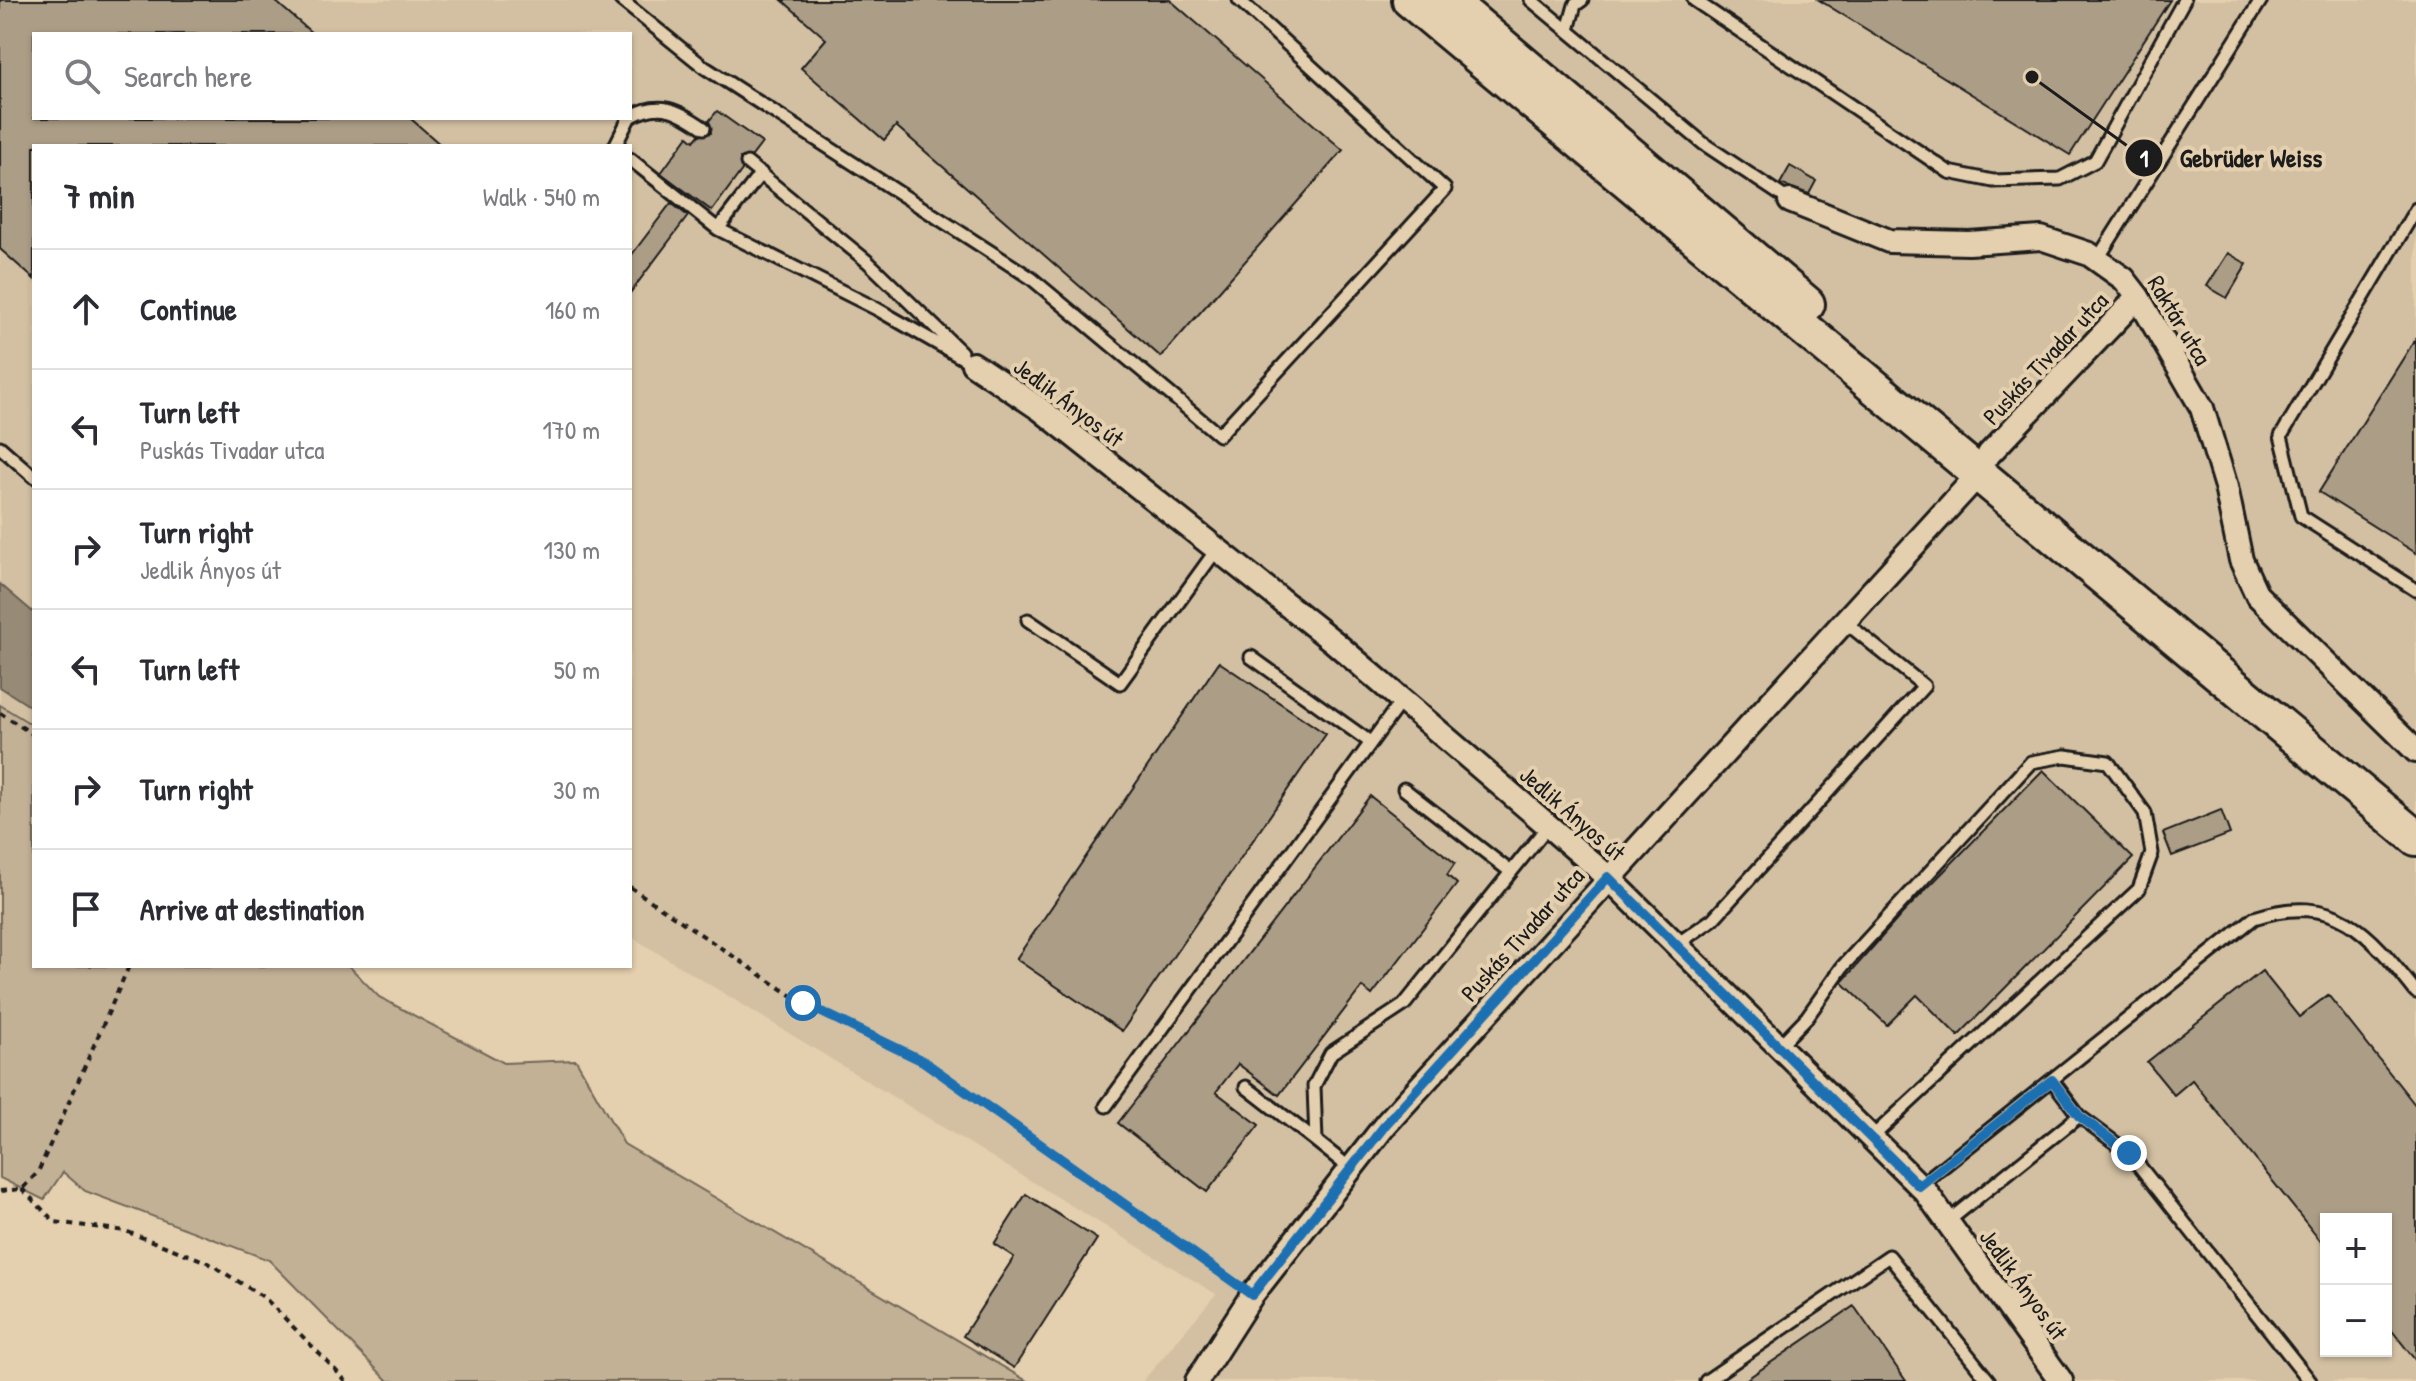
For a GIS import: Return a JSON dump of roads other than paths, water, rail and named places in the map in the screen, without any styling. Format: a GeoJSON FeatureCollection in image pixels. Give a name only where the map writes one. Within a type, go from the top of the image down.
{"type":"FeatureCollection","features":[{"type":"Feature","properties":{"kind":"main road"},"geometry":{"type":"LineString","coordinates":[[1410,0],[2397,796],[2416,817]]}},
{"type":"Feature","properties":{"kind":"main road"},"geometry":{"type":"LineString","coordinates":[[1448,0],[2416,838]]}},
{"type":"Feature","properties":{"kind":"street","name":"Raktár utca"},"geometry":{"type":"LineString","coordinates":[[1790,201],[1889,241],[1969,243],[2041,238],[2097,260],[2124,279],[2138,297],[2202,408],[2226,487],[2241,560],[2257,595],[2416,751]]}},
{"type":"Feature","properties":{"kind":"street","name":"Puskás Tivadar utca"},"geometry":{"type":"LineString","coordinates":[[1197,1381],[1252,1295],[1386,1124],[2138,297]]}},
{"type":"Feature","properties":{"kind":"street","name":"Jedlik Ányos út"},"geometry":{"type":"LineString","coordinates":[[973,364],[1040,409],[1217,549],[1402,700],[1608,877],[1919,1186],[2061,1381]]}},
{"type":"Feature","properties":{"kind":"lane"},"geometry":{"type":"LineString","coordinates":[[621,0],[704,67],[1031,278],[1219,435],[1445,189],[1239,0]]}},
{"type":"Feature","properties":{"kind":"lane","name":"Raktár utca"},"geometry":{"type":"LineString","coordinates":[[1531,0],[1704,144],[1790,201]]}},
{"type":"Feature","properties":{"kind":"lane"},"geometry":{"type":"LineString","coordinates":[[1568,30],[1575,5],[1582,0]]}},
{"type":"Feature","properties":{"kind":"lane"},"geometry":{"type":"LineString","coordinates":[[1694,0],[1949,172],[1993,181],[2060,179],[2095,161],[2184,0]]}},
{"type":"Feature","properties":{"kind":"lane"},"geometry":{"type":"LineString","coordinates":[[2097,260],[2261,0]]}},
{"type":"Feature","properties":{"kind":"lane"},"geometry":{"type":"LineString","coordinates":[[632,117],[645,109],[662,106],[704,128]]}},
{"type":"Feature","properties":{"kind":"lane"},"geometry":{"type":"LineString","coordinates":[[616,144],[629,120]]}},
{"type":"Feature","properties":{"kind":"lane"},"geometry":{"type":"LineString","coordinates":[[632,161],[718,229],[877,309],[973,364]]}},
{"type":"Feature","properties":{"kind":"lane"},"geometry":{"type":"LineString","coordinates":[[747,163],[868,262],[973,364]]}},
{"type":"Feature","properties":{"kind":"lane"},"geometry":{"type":"LineString","coordinates":[[718,229],[761,173]]}},
{"type":"Feature","properties":{"kind":"lane"},"geometry":{"type":"LineString","coordinates":[[2416,209],[2281,436],[2301,516],[2416,590]]}},
{"type":"Feature","properties":{"kind":"lane"},"geometry":{"type":"LineString","coordinates":[[0,447],[32,475]]}},
{"type":"Feature","properties":{"kind":"lane"},"geometry":{"type":"LineString","coordinates":[[1028,620],[1120,683],[1217,549]]}},
{"type":"Feature","properties":{"kind":"lane"},"geometry":{"type":"LineString","coordinates":[[1676,945],[1713,919],[1924,686],[1844,621]]}},
{"type":"Feature","properties":{"kind":"lane"},"geometry":{"type":"LineString","coordinates":[[1251,657],[1370,742]]}},
{"type":"Feature","properties":{"kind":"lane"},"geometry":{"type":"LineString","coordinates":[[1106,1106],[1402,700]]}},
{"type":"Feature","properties":{"kind":"lane"},"geometry":{"type":"LineString","coordinates":[[1779,1046],[1807,1017],[1843,966],[2031,762],[2065,756],[2108,762],[2145,813],[2152,853],[2139,889],[1871,1138]]}},
{"type":"Feature","properties":{"kind":"lane"},"geometry":{"type":"LineString","coordinates":[[1404,789],[1511,872]]}},
{"type":"Feature","properties":{"kind":"lane"},"geometry":{"type":"LineString","coordinates":[[1316,1141],[1314,1086],[1331,1053],[1404,1005],[1548,826]]}},
{"type":"Feature","properties":{"kind":"lane"},"geometry":{"type":"LineString","coordinates":[[1919,1186],[2254,918],[2282,909],[2311,908],[2342,918],[2374,939],[2416,992]]}},
{"type":"Feature","properties":{"kind":"lane"},"geometry":{"type":"LineString","coordinates":[[2052,1080],[2079,1116],[2129,1153],[2310,1381]]}},
{"type":"Feature","properties":{"kind":"lane"},"geometry":{"type":"LineString","coordinates":[[1246,1087],[1351,1169]]}},
{"type":"Feature","properties":{"kind":"lane"},"geometry":{"type":"LineString","coordinates":[[1947,1222],[2079,1116]]}},
{"type":"Feature","properties":{"kind":"lane"},"geometry":{"type":"LineString","coordinates":[[1706,1381],[1889,1256],[1989,1381]]}},
{"type":"Feature","properties":{"kind":"place","name":"Gebrüder Weiss"},"geometry":{"type":"Point","coordinates":[2032,77]}}]}
